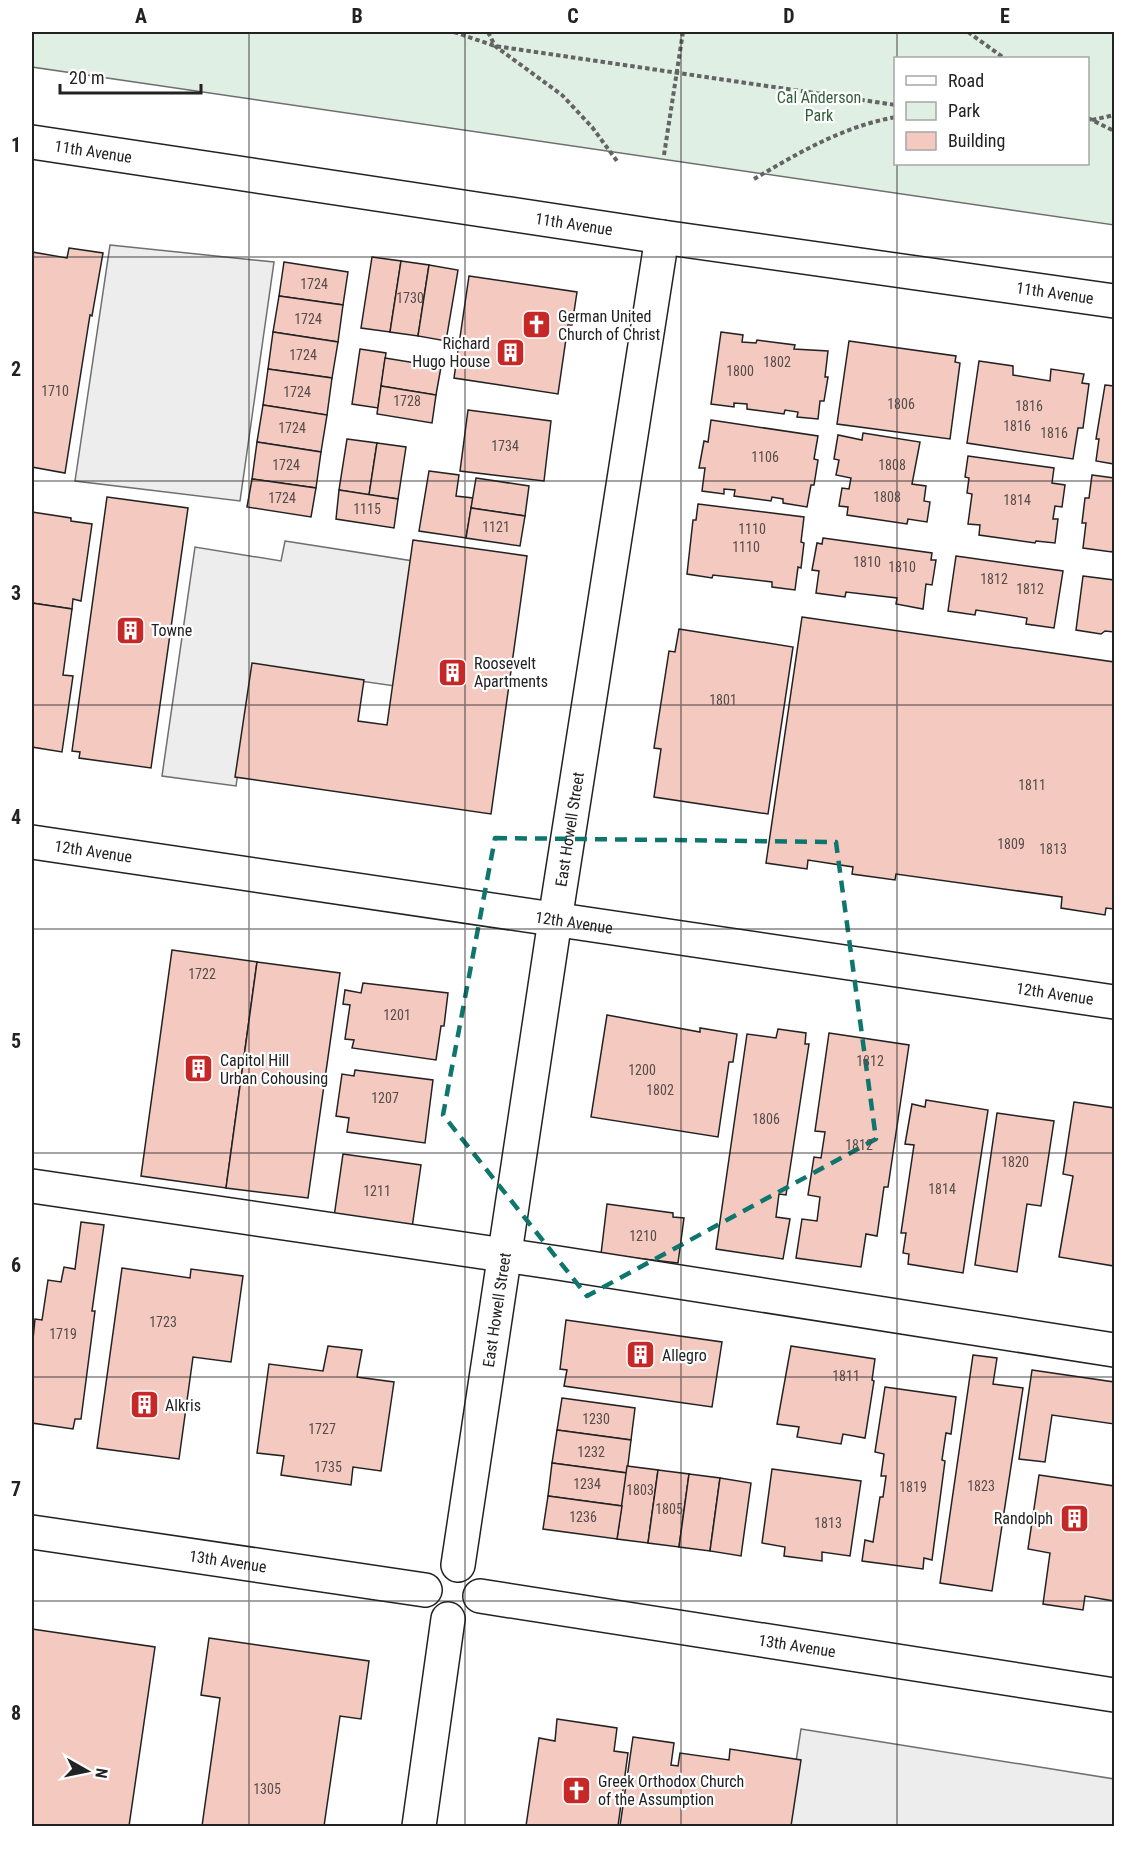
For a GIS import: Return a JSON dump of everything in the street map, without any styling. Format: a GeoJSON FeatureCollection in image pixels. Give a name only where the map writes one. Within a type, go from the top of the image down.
{"type":"FeatureCollection","features":[{"type":"Feature","properties":{"kind":"street","name":"11th Avenue"},"geometry":{"type":"LineString","coordinates":[[32,142],[662,237],[1114,301]]}},
{"type":"Feature","properties":{"kind":"street","name":"East Howell Street"},"geometry":{"type":"LineString","coordinates":[[458,1565],[555,920],[662,237]]}},
{"type":"Feature","properties":{"kind":"street","name":"12th Avenue"},"geometry":{"type":"LineString","coordinates":[[32,842],[1114,1002]]}},
{"type":"Feature","properties":{"kind":"street"},"geometry":{"type":"LineString","coordinates":[[32,1186],[506,1255],[1114,1350]]}},
{"type":"Feature","properties":{"kind":"street","name":"13th Avenue"},"geometry":{"type":"LineString","coordinates":[[32,1532],[425,1590]]}},
{"type":"Feature","properties":{"kind":"street"},"geometry":{"type":"LineString","coordinates":[[458,1565],[464,1566],[477,1578],[480,1596],[471,1613],[454,1620],[436,1614],[429,1607],[425,1599],[425,1590],[426,1581],[438,1568],[458,1565]]}},
{"type":"Feature","properties":{"kind":"street","name":"13th Avenue"},"geometry":{"type":"LineString","coordinates":[[480,1596],[1114,1695]]}},
{"type":"Feature","properties":{"kind":"street"},"geometry":{"type":"LineString","coordinates":[[419,1827],[448,1619]]}},
{"type":"Feature","properties":{"kind":"path"},"geometry":{"type":"LineString","coordinates":[[454,32],[495,46],[894,105]]}},
{"type":"Feature","properties":{"kind":"path"},"geometry":{"type":"LineString","coordinates":[[488,32],[495,46],[562,95],[592,126],[617,161]]}},
{"type":"Feature","properties":{"kind":"path"},"geometry":{"type":"LineString","coordinates":[[664,155],[683,32]]}},
{"type":"Feature","properties":{"kind":"path"},"geometry":{"type":"LineString","coordinates":[[968,32],[1003,57]]}},
{"type":"Feature","properties":{"kind":"path"},"geometry":{"type":"LineString","coordinates":[[1089,119],[1114,115]]}},
{"type":"Feature","properties":{"kind":"path"},"geometry":{"type":"LineString","coordinates":[[754,179],[836,135],[881,119],[894,117]]}},
{"type":"Feature","properties":{"kind":"path"},"geometry":{"type":"LineString","coordinates":[[1089,119],[1114,131]]}},
{"type":"Feature","properties":{"kind":"highlighted area"},"geometry":{"type":"Polygon","coordinates":[[[495,838],[836,842],[876,1139],[587,1296],[443,1115],[495,838]]]}},
{"type":"Feature","properties":{"kind":"green space","name":"Cal Anderson Park"},"geometry":{"type":"Polygon","coordinates":[[[32,32],[1114,32],[1114,225],[32,67],[32,32]]]}},
{"type":"Feature","properties":{"kind":"shaded area"},"geometry":{"type":"Polygon","coordinates":[[[110,245],[274,262],[240,501],[75,481],[110,245]]]}},
{"type":"Feature","properties":{"kind":"shaded area"},"geometry":{"type":"Polygon","coordinates":[[[285,541],[413,561],[395,686],[254,666],[236,786],[162,776],[195,547],[281,561],[285,541]]]}},
{"type":"Feature","properties":{"kind":"shaded area"},"geometry":{"type":"Polygon","coordinates":[[[801,1729],[1114,1779],[1114,1826],[786,1826],[801,1729]]]}},
{"type":"Feature","properties":{"kind":"building"},"geometry":{"type":"Polygon","coordinates":[[[69,248],[103,253],[92,316],[90,315],[65,473],[32,467],[32,252],[67,258],[69,248]]]}},
{"type":"Feature","properties":{"kind":"building"},"geometry":{"type":"Polygon","coordinates":[[[372,257],[401,261],[390,332],[361,328],[372,257]]]}},
{"type":"Feature","properties":{"kind":"building"},"geometry":{"type":"Polygon","coordinates":[[[401,261],[429,265],[418,336],[390,332],[401,261]]]}},
{"type":"Feature","properties":{"kind":"building"},"geometry":{"type":"Polygon","coordinates":[[[284,262],[348,272],[343,305],[279,296],[284,262]]]}},
{"type":"Feature","properties":{"kind":"building"},"geometry":{"type":"Polygon","coordinates":[[[429,265],[458,270],[446,341],[418,336],[429,265]]]}},
{"type":"Feature","properties":{"kind":"building","name":"Richard Hugo House"},"geometry":{"type":"Polygon","coordinates":[[[469,276],[577,292],[572,325],[568,325],[558,394],[454,378],[469,276]]]}},
{"type":"Feature","properties":{"kind":"building"},"geometry":{"type":"Polygon","coordinates":[[[279,296],[343,305],[338,342],[273,332],[279,296]]]}},
{"type":"Feature","properties":{"kind":"building"},"geometry":{"type":"Polygon","coordinates":[[[273,332],[338,342],[332,378],[268,369],[273,332]]]}},
{"type":"Feature","properties":{"kind":"building"},"geometry":{"type":"Polygon","coordinates":[[[721,332],[743,335],[742,342],[756,343],[757,340],[795,345],[794,349],[828,351],[825,377],[828,377],[824,401],[820,401],[818,419],[797,417],[798,412],[785,410],[784,414],[747,409],[747,404],[734,403],[734,407],[711,404],[721,332]]]}},
{"type":"Feature","properties":{"kind":"building"},"geometry":{"type":"Polygon","coordinates":[[[849,341],[956,356],[955,362],[960,363],[950,439],[837,424],[849,341]]]}},
{"type":"Feature","properties":{"kind":"building"},"geometry":{"type":"Polygon","coordinates":[[[360,349],[386,353],[378,408],[352,404],[360,349]]]}},
{"type":"Feature","properties":{"kind":"building"},"geometry":{"type":"Polygon","coordinates":[[[385,358],[441,367],[436,395],[381,386],[385,358]]]}},
{"type":"Feature","properties":{"kind":"building"},"geometry":{"type":"Polygon","coordinates":[[[979,361],[1013,366],[1013,375],[1050,381],[1051,369],[1084,374],[1082,383],[1089,384],[1083,428],[1078,428],[1073,459],[967,443],[979,361]]]}},
{"type":"Feature","properties":{"kind":"building"},"geometry":{"type":"Polygon","coordinates":[[[268,369],[332,378],[327,415],[263,405],[268,369]]]}},
{"type":"Feature","properties":{"kind":"building"},"geometry":{"type":"Polygon","coordinates":[[[1105,385],[1114,386],[1114,464],[1096,461],[1099,439],[1096,439],[1105,385]]]}},
{"type":"Feature","properties":{"kind":"building"},"geometry":{"type":"Polygon","coordinates":[[[381,386],[436,395],[432,423],[377,414],[381,386]]]}},
{"type":"Feature","properties":{"kind":"building"},"geometry":{"type":"Polygon","coordinates":[[[263,405],[327,415],[321,452],[257,442],[263,405]]]}},
{"type":"Feature","properties":{"kind":"building"},"geometry":{"type":"Polygon","coordinates":[[[468,410],[551,421],[544,481],[460,471],[468,410]]]}},
{"type":"Feature","properties":{"kind":"building"},"geometry":{"type":"Polygon","coordinates":[[[711,420],[818,436],[814,459],[818,460],[814,485],[811,485],[807,507],[783,503],[783,499],[772,497],[771,501],[734,496],[735,490],[724,489],[724,494],[702,491],[705,468],[699,468],[704,441],[708,442],[711,420]]]}},
{"type":"Feature","properties":{"kind":"building"},"geometry":{"type":"Polygon","coordinates":[[[863,433],[920,442],[912,484],[926,486],[924,501],[930,502],[927,522],[908,519],[907,524],[847,515],[848,507],[839,506],[842,488],[849,489],[851,478],[836,475],[839,460],[834,459],[838,435],[862,440],[863,433]]]}},
{"type":"Feature","properties":{"kind":"building"},"geometry":{"type":"Polygon","coordinates":[[[347,439],[377,443],[369,495],[339,490],[347,439]]]}},
{"type":"Feature","properties":{"kind":"building"},"geometry":{"type":"Polygon","coordinates":[[[257,442],[321,452],[316,488],[252,479],[257,442]]]}},
{"type":"Feature","properties":{"kind":"building"},"geometry":{"type":"Polygon","coordinates":[[[377,443],[406,447],[398,499],[369,495],[377,443]]]}},
{"type":"Feature","properties":{"kind":"building"},"geometry":{"type":"Polygon","coordinates":[[[968,456],[1054,468],[1052,483],[1065,485],[1062,507],[1055,506],[1053,519],[1058,519],[1055,543],[1036,541],[1035,543],[979,535],[980,525],[968,524],[972,494],[967,493],[969,478],[965,477],[968,456]]]}},
{"type":"Feature","properties":{"kind":"building"},"geometry":{"type":"Polygon","coordinates":[[[429,471],[459,475],[456,496],[473,498],[466,538],[419,531],[429,471]]]}},
{"type":"Feature","properties":{"kind":"building"},"geometry":{"type":"Polygon","coordinates":[[[1092,475],[1114,478],[1114,547],[1112,552],[1083,548],[1086,523],[1082,523],[1085,498],[1089,498],[1092,475]]]}},
{"type":"Feature","properties":{"kind":"building"},"geometry":{"type":"Polygon","coordinates":[[[476,478],[529,486],[525,516],[471,508],[476,478]]]}},
{"type":"Feature","properties":{"kind":"building"},"geometry":{"type":"Polygon","coordinates":[[[252,479],[316,488],[311,517],[247,507],[252,479]]]}},
{"type":"Feature","properties":{"kind":"building"},"geometry":{"type":"Polygon","coordinates":[[[339,490],[398,499],[394,528],[336,519],[339,490]]]}},
{"type":"Feature","properties":{"kind":"building","name":"Towne"},"geometry":{"type":"Polygon","coordinates":[[[107,497],[188,508],[151,768],[79,758],[80,752],[72,751],[107,497]]]}},
{"type":"Feature","properties":{"kind":"building"},"geometry":{"type":"Polygon","coordinates":[[[698,504],[804,517],[801,568],[798,567],[795,590],[772,587],[772,582],[687,574],[693,520],[696,520],[698,504]]]}},
{"type":"Feature","properties":{"kind":"building"},"geometry":{"type":"Polygon","coordinates":[[[471,508],[525,516],[520,546],[466,538],[471,508]]]}},
{"type":"Feature","properties":{"kind":"building"},"geometry":{"type":"Polygon","coordinates":[[[32,512],[92,524],[81,601],[73,599],[72,609],[32,603],[32,512]]]}},
{"type":"Feature","properties":{"kind":"building"},"geometry":{"type":"Polygon","coordinates":[[[823,538],[932,553],[931,560],[936,560],[932,585],[926,584],[923,609],[896,604],[897,598],[846,592],[845,597],[816,593],[819,571],[812,570],[817,543],[822,544],[823,538]]]}},
{"type":"Feature","properties":{"kind":"building","name":"Roosevelt Apartments"},"geometry":{"type":"Polygon","coordinates":[[[413,540],[527,556],[491,814],[235,777],[252,663],[364,680],[358,721],[387,725],[413,540]]]}},
{"type":"Feature","properties":{"kind":"building"},"geometry":{"type":"Polygon","coordinates":[[[956,556],[1063,571],[1054,628],[1026,624],[1027,618],[976,610],[975,615],[948,611],[956,556]]]}},
{"type":"Feature","properties":{"kind":"building"},"geometry":{"type":"Polygon","coordinates":[[[1083,576],[1114,580],[1114,632],[1105,631],[1101,634],[1076,630],[1083,576]]]}},
{"type":"Feature","properties":{"kind":"building"},"geometry":{"type":"Polygon","coordinates":[[[32,603],[72,609],[63,675],[73,676],[62,752],[32,747],[32,603]]]}},
{"type":"Feature","properties":{"kind":"building"},"geometry":{"type":"Polygon","coordinates":[[[802,617],[1114,662],[1114,909],[1106,908],[1105,915],[1061,908],[1062,897],[896,874],[895,880],[852,874],[853,867],[808,860],[807,869],[766,863],[802,617]]]}},
{"type":"Feature","properties":{"kind":"building"},"geometry":{"type":"Polygon","coordinates":[[[679,629],[793,647],[768,814],[654,797],[661,749],[654,748],[669,651],[675,652],[679,629]]]}},
{"type":"Feature","properties":{"kind":"building","name":"Capitol Hill Urban Cohousing"},"geometry":{"type":"Polygon","coordinates":[[[172,950],[257,962],[226,1188],[141,1176],[172,950]]]}},
{"type":"Feature","properties":{"kind":"building"},"geometry":{"type":"Polygon","coordinates":[[[257,962],[340,973],[308,1198],[226,1188],[257,962]]]}},
{"type":"Feature","properties":{"kind":"building"},"geometry":{"type":"Polygon","coordinates":[[[363,983],[448,993],[444,1026],[441,1026],[436,1060],[352,1048],[354,1040],[345,1039],[350,1005],[343,1004],[345,990],[361,993],[363,983]]]}},
{"type":"Feature","properties":{"kind":"building"},"geometry":{"type":"Polygon","coordinates":[[[607,1015],[700,1032],[700,1028],[737,1034],[733,1062],[729,1062],[718,1137],[591,1117],[607,1015]]]}},
{"type":"Feature","properties":{"kind":"building"},"geometry":{"type":"Polygon","coordinates":[[[778,1029],[806,1033],[805,1044],[809,1044],[786,1195],[779,1194],[776,1217],[790,1219],[783,1259],[716,1249],[747,1034],[776,1038],[778,1029]]]}},
{"type":"Feature","properties":{"kind":"building"},"geometry":{"type":"Polygon","coordinates":[[[829,1033],[909,1045],[888,1187],[884,1187],[877,1236],[866,1234],[861,1267],[796,1258],[802,1219],[817,1221],[820,1197],[808,1195],[814,1157],[821,1158],[825,1132],[815,1131],[829,1033]]]}},
{"type":"Feature","properties":{"kind":"building"},"geometry":{"type":"Polygon","coordinates":[[[355,1070],[433,1080],[425,1143],[347,1132],[349,1118],[336,1116],[342,1074],[354,1076],[355,1070]]]}},
{"type":"Feature","properties":{"kind":"building"},"geometry":{"type":"Polygon","coordinates":[[[926,1100],[988,1110],[963,1273],[908,1264],[909,1254],[903,1253],[906,1233],[901,1233],[914,1145],[905,1144],[912,1104],[925,1107],[926,1100]]]}},
{"type":"Feature","properties":{"kind":"building"},"geometry":{"type":"Polygon","coordinates":[[[1074,1102],[1114,1108],[1114,1266],[1059,1257],[1073,1176],[1063,1174],[1074,1102]]]}},
{"type":"Feature","properties":{"kind":"building"},"geometry":{"type":"Polygon","coordinates":[[[997,1113],[1054,1121],[1041,1206],[1027,1204],[1017,1272],[975,1265],[997,1113]]]}},
{"type":"Feature","properties":{"kind":"building"},"geometry":{"type":"Polygon","coordinates":[[[343,1154],[421,1165],[412,1228],[334,1217],[343,1154]]]}},
{"type":"Feature","properties":{"kind":"building"},"geometry":{"type":"Polygon","coordinates":[[[607,1204],[673,1213],[673,1217],[684,1218],[678,1263],[601,1254],[607,1204]]]}},
{"type":"Feature","properties":{"kind":"building"},"geometry":{"type":"Polygon","coordinates":[[[81,1222],[104,1225],[81,1419],[75,1419],[73,1429],[32,1423],[32,1349],[35,1319],[42,1320],[48,1280],[61,1282],[64,1267],[75,1269],[81,1222]]]}},
{"type":"Feature","properties":{"kind":"building","name":"Alkris"},"geometry":{"type":"Polygon","coordinates":[[[122,1268],[190,1278],[191,1269],[243,1276],[231,1362],[193,1357],[179,1459],[97,1448],[122,1268]]]}},
{"type":"Feature","properties":{"kind":"building","name":"Allegro"},"geometry":{"type":"Polygon","coordinates":[[[566,1320],[722,1342],[712,1407],[564,1386],[567,1370],[560,1369],[566,1320]]]}},
{"type":"Feature","properties":{"kind":"building"},"geometry":{"type":"Polygon","coordinates":[[[328,1346],[362,1350],[357,1377],[394,1382],[381,1471],[353,1467],[351,1485],[281,1475],[284,1456],[257,1453],[269,1364],[323,1371],[328,1346]]]}},
{"type":"Feature","properties":{"kind":"building"},"geometry":{"type":"Polygon","coordinates":[[[791,1346],[875,1359],[865,1438],[843,1434],[841,1444],[797,1437],[799,1427],[777,1424],[791,1346]]]}},
{"type":"Feature","properties":{"kind":"building"},"geometry":{"type":"Polygon","coordinates":[[[973,1355],[997,1358],[993,1384],[1023,1388],[992,1591],[940,1583],[973,1355]]]}},
{"type":"Feature","properties":{"kind":"building"},"geometry":{"type":"Polygon","coordinates":[[[1032,1370],[1114,1382],[1114,1424],[1052,1415],[1045,1462],[1019,1459],[1032,1370]]]}},
{"type":"Feature","properties":{"kind":"building"},"geometry":{"type":"Polygon","coordinates":[[[885,1387],[956,1397],[951,1434],[946,1433],[942,1460],[945,1461],[932,1560],[924,1558],[923,1569],[862,1561],[865,1540],[873,1542],[880,1497],[883,1497],[886,1476],[881,1476],[884,1454],[875,1452],[885,1387]]]}},
{"type":"Feature","properties":{"kind":"building"},"geometry":{"type":"Polygon","coordinates":[[[562,1398],[635,1408],[631,1440],[557,1430],[562,1398]]]}},
{"type":"Feature","properties":{"kind":"building"},"geometry":{"type":"Polygon","coordinates":[[[557,1430],[631,1440],[627,1473],[552,1463],[557,1430]]]}},
{"type":"Feature","properties":{"kind":"building"},"geometry":{"type":"Polygon","coordinates":[[[552,1463],[627,1473],[622,1506],[548,1496],[552,1463]]]}},
{"type":"Feature","properties":{"kind":"building"},"geometry":{"type":"Polygon","coordinates":[[[627,1466],[658,1470],[648,1543],[617,1539],[627,1466]]]}},
{"type":"Feature","properties":{"kind":"building"},"geometry":{"type":"Polygon","coordinates":[[[772,1469],[861,1481],[850,1556],[822,1552],[822,1561],[784,1556],[785,1547],[762,1543],[772,1469]]]}},
{"type":"Feature","properties":{"kind":"building"},"geometry":{"type":"Polygon","coordinates":[[[658,1470],[689,1474],[679,1547],[648,1543],[658,1470]]]}},
{"type":"Feature","properties":{"kind":"building"},"geometry":{"type":"Polygon","coordinates":[[[689,1474],[720,1478],[710,1551],[679,1547],[689,1474]]]}},
{"type":"Feature","properties":{"kind":"building","name":"Randolph"},"geometry":{"type":"Polygon","coordinates":[[[1039,1475],[1114,1486],[1114,1601],[1085,1596],[1083,1610],[1043,1604],[1050,1553],[1028,1549],[1039,1475]]]}},
{"type":"Feature","properties":{"kind":"building"},"geometry":{"type":"Polygon","coordinates":[[[720,1478],[751,1483],[741,1556],[710,1551],[720,1478]]]}},
{"type":"Feature","properties":{"kind":"building"},"geometry":{"type":"Polygon","coordinates":[[[548,1496],[622,1506],[617,1539],[543,1529],[548,1496]]]}},
{"type":"Feature","properties":{"kind":"building"},"geometry":{"type":"Polygon","coordinates":[[[32,1629],[155,1647],[129,1826],[32,1826],[32,1629]]]}},
{"type":"Feature","properties":{"kind":"building"},"geometry":{"type":"Polygon","coordinates":[[[209,1638],[369,1661],[361,1719],[340,1716],[324,1826],[202,1826],[220,1698],[201,1695],[209,1638]]]}},
{"type":"Feature","properties":{"kind":"building","name":"Greek Orthodox Church of the Assumption"},"geometry":{"type":"Polygon","coordinates":[[[557,1719],[617,1728],[614,1751],[628,1753],[618,1826],[526,1826],[539,1738],[555,1741],[557,1719]]]}},
{"type":"Feature","properties":{"kind":"building"},"geometry":{"type":"Polygon","coordinates":[[[633,1737],[674,1743],[671,1765],[678,1766],[680,1753],[729,1760],[730,1749],[801,1760],[791,1826],[620,1826],[633,1737]]]}},
{"type":"Feature","properties":{"kind":"place","name":"German United Church of Christ"},"geometry":{"type":"Point","coordinates":[537,325]}},
{"type":"Feature","properties":{"kind":"place","name":"Richard Hugo House"},"geometry":{"type":"Point","coordinates":[511,352]}},
{"type":"Feature","properties":{"kind":"place","name":"Towne"},"geometry":{"type":"Point","coordinates":[130,630]}},
{"type":"Feature","properties":{"kind":"place","name":"Roosevelt Apartments"},"geometry":{"type":"Point","coordinates":[453,672]}},
{"type":"Feature","properties":{"kind":"place","name":"Capitol Hill Urban Cohousing"},"geometry":{"type":"Point","coordinates":[199,1069]}},
{"type":"Feature","properties":{"kind":"place","name":"Allegro"},"geometry":{"type":"Point","coordinates":[641,1355]}},
{"type":"Feature","properties":{"kind":"place","name":"Alkris"},"geometry":{"type":"Point","coordinates":[144,1405]}},
{"type":"Feature","properties":{"kind":"place","name":"Randolph"},"geometry":{"type":"Point","coordinates":[1074,1518]}},
{"type":"Feature","properties":{"kind":"place","name":"Greek Orthodox Church of the Assumption"},"geometry":{"type":"Point","coordinates":[577,1790]}}]}
